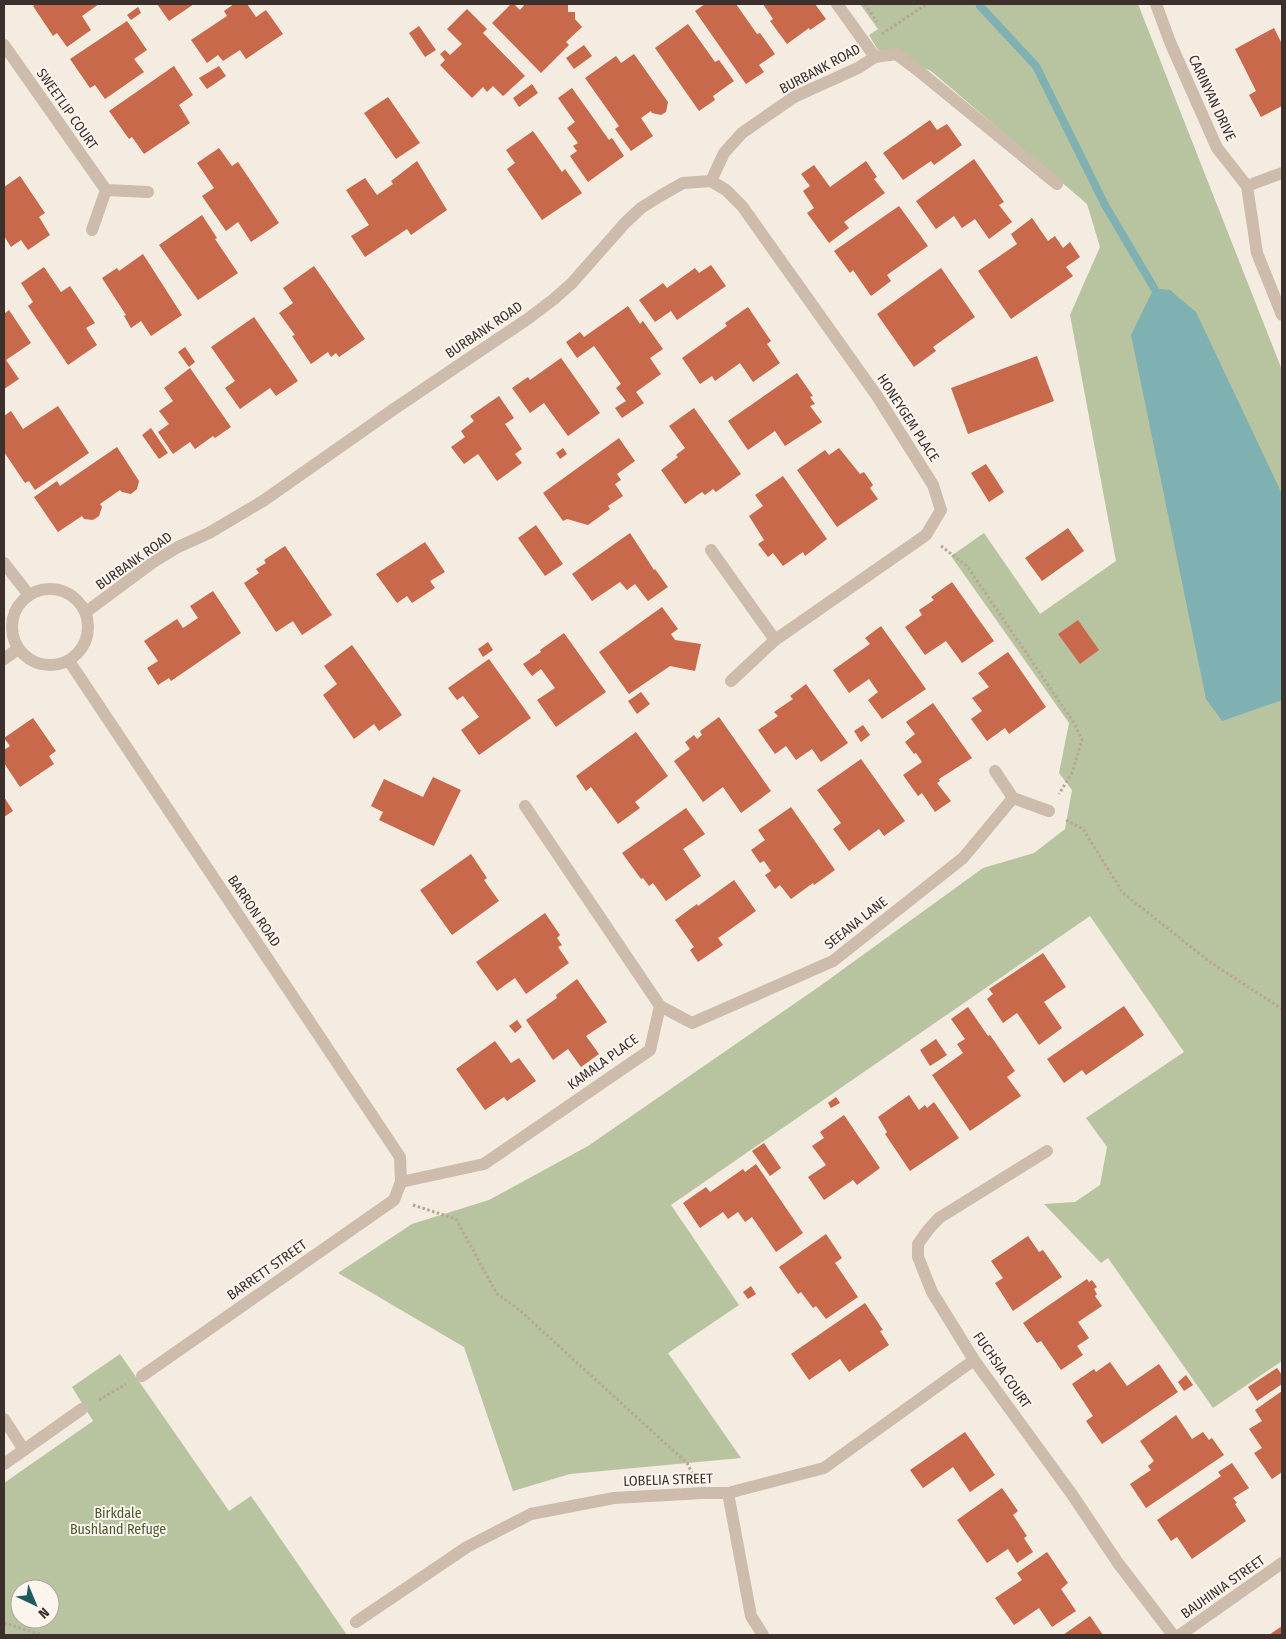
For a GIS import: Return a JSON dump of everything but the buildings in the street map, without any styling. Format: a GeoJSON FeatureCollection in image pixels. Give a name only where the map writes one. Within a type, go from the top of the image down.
{"type":"FeatureCollection","features":[{"type":"Feature","properties":{"kind":"street","name":"BURBANK ROAD"},"geometry":{"type":"LineString","coordinates":[[837,4],[867,44],[874,57]]}},
{"type":"Feature","properties":{"kind":"street","name":"CARINYAN DRIVE"},"geometry":{"type":"LineString","coordinates":[[1156,4],[1170,42],[1217,148],[1247,186],[1257,252],[1282,315]]}},
{"type":"Feature","properties":{"kind":"street","name":"SWEETLIP COURT"},"geometry":{"type":"LineString","coordinates":[[4,45],[106,190]]}},
{"type":"Feature","properties":{"kind":"street","name":"BURBANK ROAD"},"geometry":{"type":"LineString","coordinates":[[86,612],[152,563],[171,551],[209,533],[263,500],[529,318],[554,300],[572,283],[641,208],[683,183],[711,181],[724,153],[742,133],[794,97],[849,72],[874,57],[896,54],[1057,184]]}},
{"type":"Feature","properties":{"kind":"street"},"geometry":{"type":"LineString","coordinates":[[1247,186],[1282,173]]}},
{"type":"Feature","properties":{"kind":"street","name":"HONEYGEM PLACE"},"geometry":{"type":"LineString","coordinates":[[711,181],[726,190],[742,206],[877,396],[933,486],[941,510],[926,535],[775,640],[730,681]]}},
{"type":"Feature","properties":{"kind":"street"},"geometry":{"type":"LineString","coordinates":[[92,230],[106,190],[148,192]]}},
{"type":"Feature","properties":{"kind":"street"},"geometry":{"type":"LineString","coordinates":[[711,550],[775,640]]}},
{"type":"Feature","properties":{"kind":"street"},"geometry":{"type":"LineString","coordinates":[[4,563],[29,595]]}},
{"type":"Feature","properties":{"kind":"street"},"geometry":{"type":"LineString","coordinates":[[39,590],[62,590],[72,595],[86,612],[88,634],[78,654],[69,661],[47,666],[36,663],[18,649],[13,638],[13,620],[20,603],[29,595],[39,590]]}},
{"type":"Feature","properties":{"kind":"street"},"geometry":{"type":"LineString","coordinates":[[4,659],[18,649]]}},
{"type":"Feature","properties":{"kind":"street","name":"BARRON ROAD"},"geometry":{"type":"LineString","coordinates":[[69,661],[400,1157],[401,1182]]}},
{"type":"Feature","properties":{"kind":"street"},"geometry":{"type":"LineString","coordinates":[[995,771],[1013,798],[1049,811]]}},
{"type":"Feature","properties":{"kind":"street","name":"SEEANA LANE"},"geometry":{"type":"LineString","coordinates":[[660,1006],[692,1023],[833,961],[963,858],[1013,798]]}},
{"type":"Feature","properties":{"kind":"street"},"geometry":{"type":"LineString","coordinates":[[525,806],[660,1006]]}},
{"type":"Feature","properties":{"kind":"street","name":"KAMALA PLACE"},"geometry":{"type":"LineString","coordinates":[[401,1182],[484,1164],[650,1050],[660,1006]]}},
{"type":"Feature","properties":{"kind":"street","name":"FUCHSIA COURT"},"geometry":{"type":"LineString","coordinates":[[1047,1151],[939,1218],[918,1244],[918,1258],[932,1292],[974,1360],[1071,1493],[1118,1563],[1173,1635]]}},
{"type":"Feature","properties":{"kind":"street"},"geometry":{"type":"LineString","coordinates":[[394,1200],[401,1182]]}},
{"type":"Feature","properties":{"kind":"street","name":"BARRETT STREET"},"geometry":{"type":"LineString","coordinates":[[142,1376],[394,1200]]}},
{"type":"Feature","properties":{"kind":"street","name":"LOBELIA STREET"},"geometry":{"type":"LineString","coordinates":[[356,1622],[467,1547],[531,1514],[614,1498],[728,1493],[824,1468],[974,1360]]}},
{"type":"Feature","properties":{"kind":"street"},"geometry":{"type":"LineString","coordinates":[[4,1464],[82,1409]]}},
{"type":"Feature","properties":{"kind":"street"},"geometry":{"type":"LineString","coordinates":[[4,1420],[24,1450]]}},
{"type":"Feature","properties":{"kind":"street"},"geometry":{"type":"LineString","coordinates":[[728,1493],[751,1616],[763,1635]]}},
{"type":"Feature","properties":{"kind":"street","name":"BAUHINIA STREET"},"geometry":{"type":"LineString","coordinates":[[1180,1635],[1282,1563]]}},
{"type":"Feature","properties":{"kind":"path"},"geometry":{"type":"LineString","coordinates":[[865,4],[884,33]]}},
{"type":"Feature","properties":{"kind":"path"},"geometry":{"type":"LineString","coordinates":[[867,44],[927,4]]}},
{"type":"Feature","properties":{"kind":"path"},"geometry":{"type":"LineString","coordinates":[[926,535],[967,566],[1078,731],[1082,740],[1072,773],[1049,811],[1083,830],[1123,893],[1210,962],[1282,1009]]}},
{"type":"Feature","properties":{"kind":"path"},"geometry":{"type":"LineString","coordinates":[[394,1200],[456,1219],[497,1294],[516,1307],[687,1463],[703,1493]]}},
{"type":"Feature","properties":{"kind":"path"},"geometry":{"type":"LineString","coordinates":[[82,1409],[142,1376]]}},
{"type":"Feature","properties":{"kind":"path"},"geometry":{"type":"LineString","coordinates":[[4,1623],[42,1635]]}},
{"type":"Feature","properties":{"kind":"green space"},"geometry":{"type":"Polygon","coordinates":[[[860,4],[1138,4],[1282,370],[1282,1361],[1213,1408],[1108,1258],[1101,1263],[1044,1204],[1075,1202],[1100,1185],[1107,1147],[1086,1118],[1184,1052],[1090,916],[671,1205],[739,1305],[668,1353],[741,1458],[570,1474],[513,1491],[464,1347],[338,1273],[412,1224],[489,1200],[588,1146],[820,986],[983,868],[1034,853],[1065,829],[1072,790],[1059,773],[1069,723],[951,556],[984,533],[1040,614],[1116,561],[1070,315],[1100,247],[1087,204],[931,71],[878,50],[869,35],[878,29],[860,4]]]}},
{"type":"Feature","properties":{"kind":"green space","name":"Birkdale Bushland Refuge"},"geometry":{"type":"Polygon","coordinates":[[[120,1354],[229,1511],[251,1496],[347,1635],[4,1635],[4,1483],[93,1421],[72,1387],[120,1354]]]}},
{"type":"Feature","properties":{"kind":"water"},"geometry":{"type":"Polygon","coordinates":[[[1154,288],[1170,290],[1196,312],[1282,494],[1282,700],[1222,721],[1206,699],[1131,335],[1154,288]]]}},
{"type":"Feature","properties":{"kind":"waterway"},"geometry":{"type":"LineString","coordinates":[[980,6],[1036,66],[1105,205],[1154,288]]}}]}
